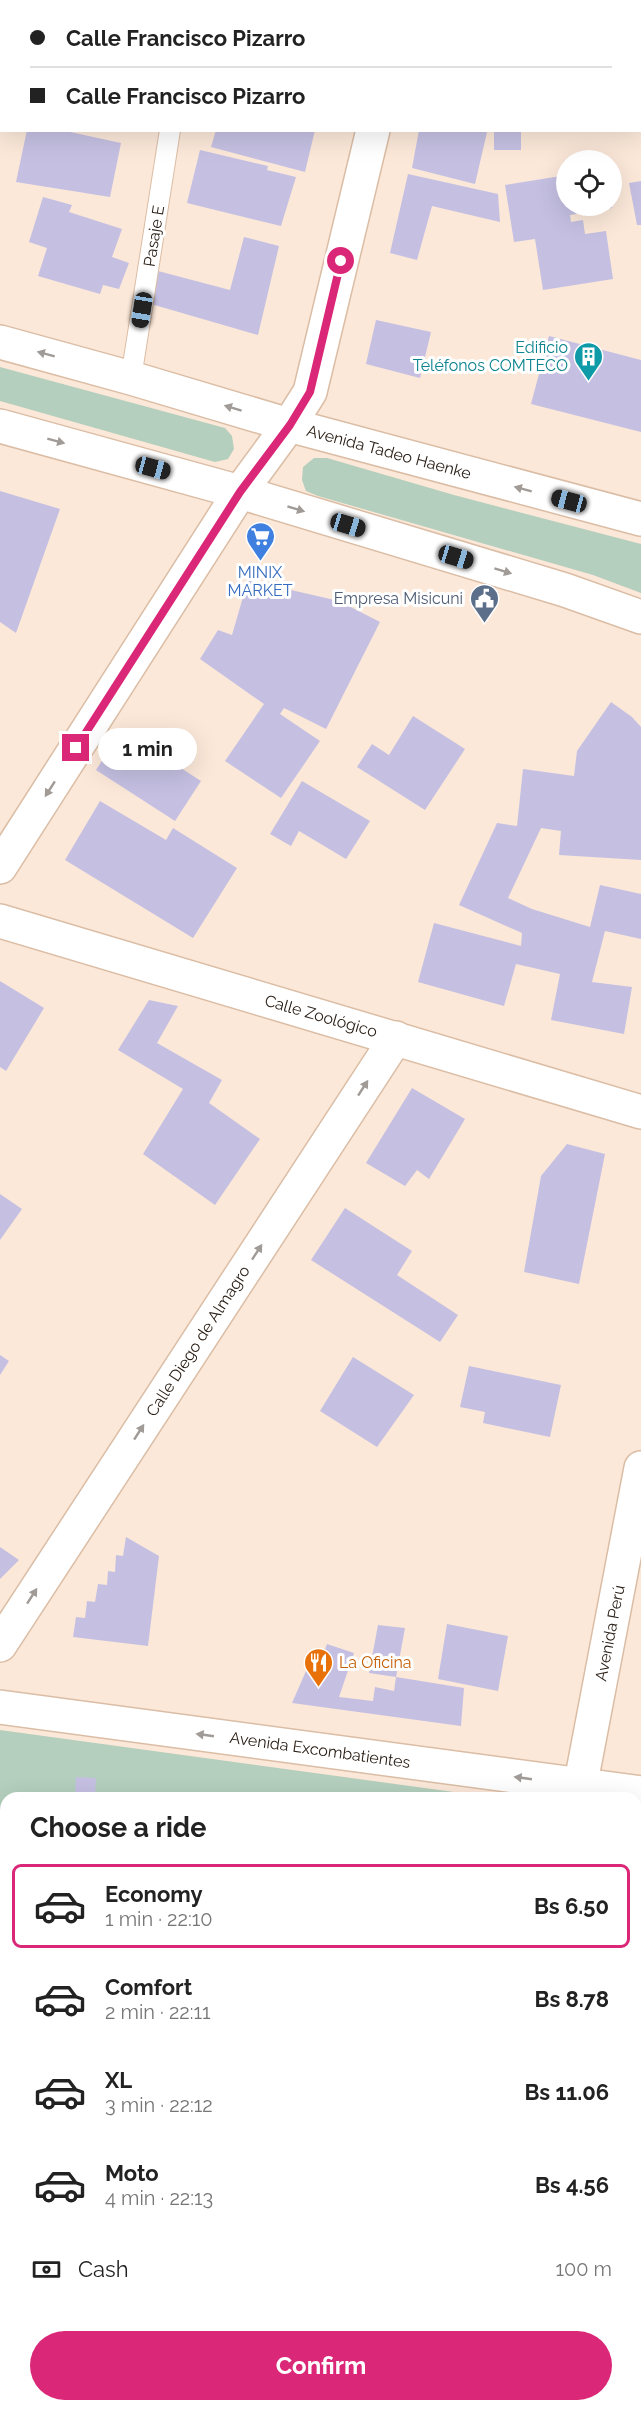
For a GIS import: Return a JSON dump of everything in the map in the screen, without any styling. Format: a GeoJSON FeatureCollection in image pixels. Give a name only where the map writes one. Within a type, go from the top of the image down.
{"type":"FeatureCollection","features":[{"type":"Feature","properties":{"kind":"street"},"geometry":{"type":"LineString","coordinates":[[0,867],[240,492],[290,425],[310,392],[373,132]]}},
{"type":"Feature","properties":{"kind":"street","name":"Avenida Tadeo Haenke"},"geometry":{"type":"LineString","coordinates":[[0,342],[290,425],[641,519]]}},
{"type":"Feature","properties":{"kind":"street"},"geometry":{"type":"LineString","coordinates":[[0,426],[240,492],[565,590],[641,617]]}},
{"type":"Feature","properties":{"kind":"street","name":"Calle Zoológico"},"geometry":{"type":"LineString","coordinates":[[0,921],[641,1112]]}},
{"type":"Feature","properties":{"kind":"street","name":"Calle Diego de Almagro"},"geometry":{"type":"LineString","coordinates":[[0,1645],[396,1038]]}},
{"type":"Feature","properties":{"kind":"street","name":"Avenida Perú"},"geometry":{"type":"LineString","coordinates":[[579,1792],[641,1468]]}},
{"type":"Feature","properties":{"kind":"street","name":"Avenida Excombatientes"},"geometry":{"type":"LineString","coordinates":[[0,1707],[579,1792]]}},
{"type":"Feature","properties":{"kind":"lane","name":"Pasaje E"},"geometry":{"type":"LineString","coordinates":[[131,378],[170,132]]}},
{"type":"Feature","properties":{"kind":"green space"},"geometry":{"type":"Polygon","coordinates":[[[0,367],[225,428],[232,436],[234,449],[228,459],[215,462],[0,401],[0,367]]]}},
{"type":"Feature","properties":{"kind":"green space"},"geometry":{"type":"Polygon","coordinates":[[[314,458],[327,458],[454,495],[641,544],[641,593],[593,575],[318,496],[306,491],[302,480],[303,467],[314,458]]]}},
{"type":"Feature","properties":{"kind":"green space"},"geometry":{"type":"Polygon","coordinates":[[[0,1730],[454,1792],[0,1792],[0,1730]]]}},
{"type":"Feature","properties":{"kind":"building"},"geometry":{"type":"Polygon","coordinates":[[[27,132],[70,132],[121,143],[110,197],[16,182],[27,132]]]}},
{"type":"Feature","properties":{"kind":"building"},"geometry":{"type":"Polygon","coordinates":[[[215,132],[315,132],[305,172],[211,147],[215,132]]]}},
{"type":"Feature","properties":{"kind":"building"},"geometry":{"type":"Polygon","coordinates":[[[419,132],[487,132],[475,184],[412,168],[419,132]]]}},
{"type":"Feature","properties":{"kind":"building"},"geometry":{"type":"Polygon","coordinates":[[[494,132],[521,132],[521,150],[494,150],[494,132]]]}},
{"type":"Feature","properties":{"kind":"building"},"geometry":{"type":"Polygon","coordinates":[[[200,150],[268,166],[267,170],[296,177],[281,226],[187,203],[200,150]]]}},
{"type":"Feature","properties":{"kind":"building"},"geometry":{"type":"Polygon","coordinates":[[[408,174],[498,194],[500,222],[432,206],[417,260],[390,253],[408,174]]]}},
{"type":"Feature","properties":{"kind":"building"},"geometry":{"type":"Polygon","coordinates":[[[556,177],[556,216],[570,216],[571,222],[583,220],[585,234],[606,231],[613,279],[543,290],[535,239],[514,242],[505,185],[556,177]]]}},
{"type":"Feature","properties":{"kind":"building"},"geometry":{"type":"Polygon","coordinates":[[[641,181],[641,225],[637,225],[629,183],[641,181]]]}},
{"type":"Feature","properties":{"kind":"building"},"geometry":{"type":"Polygon","coordinates":[[[43,197],[72,205],[69,212],[122,229],[112,257],[129,263],[119,289],[103,285],[100,294],[38,276],[47,248],[29,242],[43,197]]]}},
{"type":"Feature","properties":{"kind":"building"},"geometry":{"type":"Polygon","coordinates":[[[244,237],[279,246],[258,335],[151,304],[158,271],[230,290],[244,237]]]}},
{"type":"Feature","properties":{"kind":"building"},"geometry":{"type":"Polygon","coordinates":[[[376,320],[431,332],[420,378],[366,364],[376,320]]]}},
{"type":"Feature","properties":{"kind":"building","name":"Edificio Teléfonos COMTECO"},"geometry":{"type":"Polygon","coordinates":[[[549,336],[641,360],[641,432],[531,404],[549,336]]]}},
{"type":"Feature","properties":{"kind":"building"},"geometry":{"type":"Polygon","coordinates":[[[0,491],[60,509],[16,633],[0,622],[0,491]]]}},
{"type":"Feature","properties":{"kind":"building"},"geometry":{"type":"Polygon","coordinates":[[[248,580],[339,601],[380,622],[326,729],[284,708],[280,714],[320,741],[281,798],[225,761],[264,704],[200,659],[218,630],[232,635],[248,580]]]}},
{"type":"Feature","properties":{"kind":"building"},"geometry":{"type":"Polygon","coordinates":[[[611,702],[632,717],[641,727],[641,860],[559,855],[561,831],[541,828],[508,898],[532,909],[590,927],[600,885],[641,894],[641,939],[605,931],[592,982],[632,987],[624,1034],[551,1020],[560,974],[516,964],[504,1006],[418,982],[434,923],[521,946],[522,933],[459,905],[497,823],[517,826],[523,769],[574,776],[577,751],[611,702]]]}},
{"type":"Feature","properties":{"kind":"building"},"geometry":{"type":"Polygon","coordinates":[[[413,716],[465,749],[425,810],[357,767],[372,744],[389,755],[413,716]]]}},
{"type":"Feature","properties":{"kind":"building"},"geometry":{"type":"Polygon","coordinates":[[[122,730],[201,781],[175,821],[96,770],[122,730]]]}},
{"type":"Feature","properties":{"kind":"building"},"geometry":{"type":"Polygon","coordinates":[[[302,781],[370,821],[346,859],[299,831],[291,846],[270,834],[302,781]]]}},
{"type":"Feature","properties":{"kind":"building"},"geometry":{"type":"Polygon","coordinates":[[[100,801],[166,840],[173,828],[237,868],[193,938],[65,860],[100,801]]]}},
{"type":"Feature","properties":{"kind":"building"},"geometry":{"type":"Polygon","coordinates":[[[0,981],[44,1008],[6,1071],[0,1067],[0,981]]]}},
{"type":"Feature","properties":{"kind":"building"},"geometry":{"type":"Polygon","coordinates":[[[149,1000],[178,1006],[157,1043],[222,1080],[209,1103],[260,1139],[215,1205],[143,1154],[183,1089],[118,1050],[149,1000]]]}},
{"type":"Feature","properties":{"kind":"building"},"geometry":{"type":"Polygon","coordinates":[[[412,1088],[465,1119],[429,1179],[417,1170],[405,1186],[366,1163],[412,1088]]]}},
{"type":"Feature","properties":{"kind":"building"},"geometry":{"type":"Polygon","coordinates":[[[567,1144],[605,1154],[579,1284],[524,1272],[541,1176],[567,1144]]]}},
{"type":"Feature","properties":{"kind":"building"},"geometry":{"type":"Polygon","coordinates":[[[0,1194],[22,1209],[0,1240],[0,1194]]]}},
{"type":"Feature","properties":{"kind":"building"},"geometry":{"type":"Polygon","coordinates":[[[345,1208],[412,1251],[397,1275],[458,1315],[440,1342],[311,1260],[345,1208]]]}},
{"type":"Feature","properties":{"kind":"building"},"geometry":{"type":"Polygon","coordinates":[[[0,1355],[9,1361],[0,1375],[0,1355]]]}},
{"type":"Feature","properties":{"kind":"building"},"geometry":{"type":"Polygon","coordinates":[[[353,1357],[414,1395],[377,1447],[320,1411],[353,1357]]]}},
{"type":"Feature","properties":{"kind":"building"},"geometry":{"type":"Polygon","coordinates":[[[469,1366],[561,1385],[550,1437],[483,1423],[485,1412],[460,1407],[469,1366]]]}},
{"type":"Feature","properties":{"kind":"building"},"geometry":{"type":"Polygon","coordinates":[[[126,1537],[159,1556],[148,1646],[73,1637],[76,1617],[85,1618],[87,1601],[95,1602],[98,1584],[107,1585],[108,1571],[115,1572],[116,1555],[123,1556],[126,1537]]]}},
{"type":"Feature","properties":{"kind":"building"},"geometry":{"type":"Polygon","coordinates":[[[0,1547],[19,1560],[0,1579],[0,1547]]]}},
{"type":"Feature","properties":{"kind":"building"},"geometry":{"type":"Polygon","coordinates":[[[447,1624],[508,1636],[498,1691],[438,1679],[447,1624]]]}},
{"type":"Feature","properties":{"kind":"building"},"geometry":{"type":"Polygon","coordinates":[[[378,1625],[405,1628],[396,1677],[369,1673],[378,1625]]]}},
{"type":"Feature","properties":{"kind":"building"},"geometry":{"type":"Polygon","coordinates":[[[327,1644],[354,1653],[339,1697],[373,1701],[375,1687],[394,1691],[396,1677],[464,1688],[461,1726],[292,1703],[306,1671],[316,1674],[327,1644]]]}},
{"type":"Feature","properties":{"kind":"building"},"geometry":{"type":"Polygon","coordinates":[[[76,1777],[96,1778],[95,1792],[75,1792],[76,1777]]]}},
{"type":"Feature","properties":{"kind":"place","name":"Edificio Teléfonos COMTECO"},"geometry":{"type":"Point","coordinates":[589,382]}},
{"type":"Feature","properties":{"kind":"place","name":"MINIX MARKET"},"geometry":{"type":"Point","coordinates":[260,562]}},
{"type":"Feature","properties":{"kind":"place","name":"Empresa Misicuni"},"geometry":{"type":"Point","coordinates":[484,624]}},
{"type":"Feature","properties":{"kind":"place","name":"La Oficina"},"geometry":{"type":"Point","coordinates":[318,1688]}},
{"type":"Feature","properties":{"kind":"route"},"geometry":{"type":"LineString","coordinates":[[76,748],[240,492],[290,425],[310,392],[341,261]]}}]}
